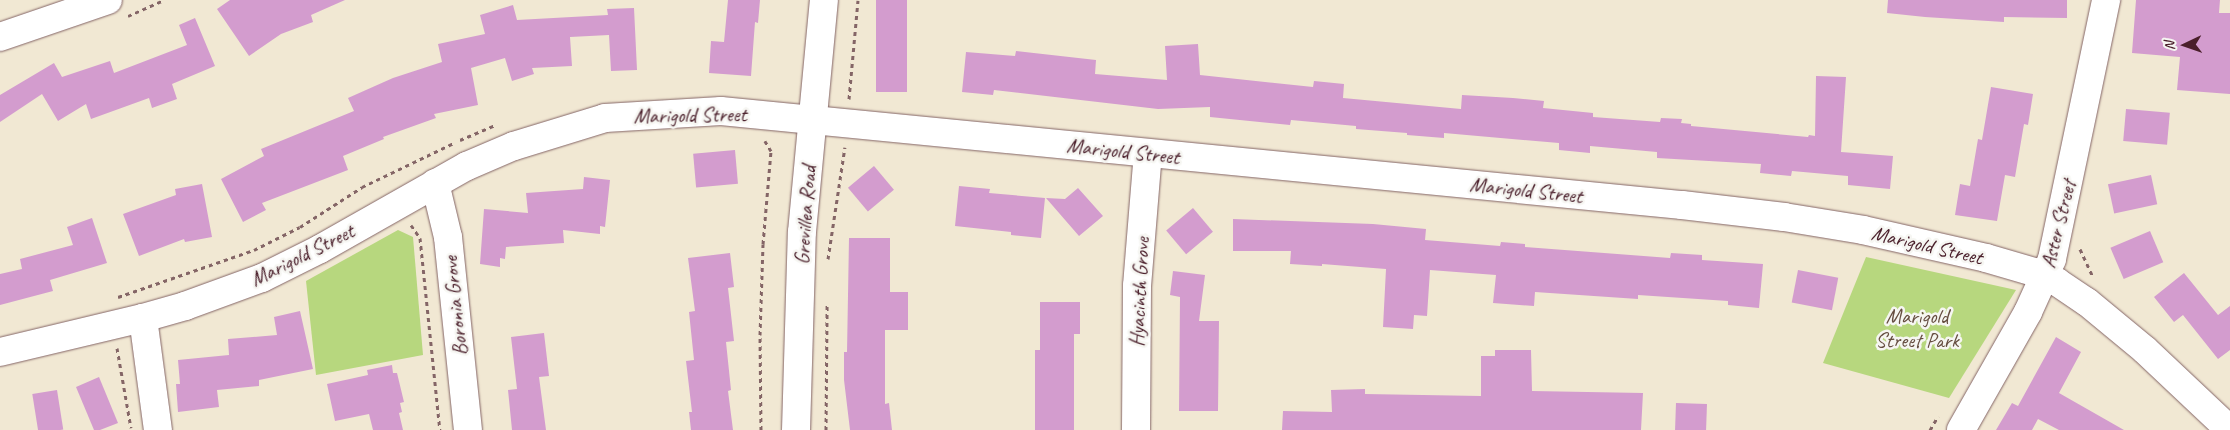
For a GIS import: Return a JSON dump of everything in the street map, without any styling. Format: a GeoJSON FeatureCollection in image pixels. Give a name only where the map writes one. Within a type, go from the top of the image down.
{"type":"FeatureCollection","features":[{"type":"Feature","properties":{"kind":"street"},"geometry":{"type":"LineString","coordinates":[[0,38],[108,0]]}},
{"type":"Feature","properties":{"kind":"street","name":"Grevillea Road"},"geometry":{"type":"LineString","coordinates":[[796,430],[802,232],[824,0]]}},
{"type":"Feature","properties":{"kind":"street","name":"Aster Street"},"geometry":{"type":"LineString","coordinates":[[1960,430],[2028,312],[2045,276],[2058,238],[2106,0]]}},
{"type":"Feature","properties":{"kind":"street","name":"Marigold Street"},"geometry":{"type":"LineString","coordinates":[[0,352],[143,318],[185,306],[262,278],[320,249],[435,183],[497,153],[605,118],[721,111],[1784,217],[1863,230],[1960,251],[2045,276],[2087,302],[2146,350],[2230,430]]}},
{"type":"Feature","properties":{"kind":"street","name":"Hyacinth Grove"},"geometry":{"type":"LineString","coordinates":[[1136,430],[1137,286],[1148,153]]}},
{"type":"Feature","properties":{"kind":"street","name":"Boronia Grove"},"geometry":{"type":"LineString","coordinates":[[435,183],[448,237],[468,430]]}},
{"type":"Feature","properties":{"kind":"street"},"geometry":{"type":"LineString","coordinates":[[143,318],[158,430]]}},
{"type":"Feature","properties":{"kind":"path"},"geometry":{"type":"LineString","coordinates":[[848,102],[858,0]]}},
{"type":"Feature","properties":{"kind":"path"},"geometry":{"type":"LineString","coordinates":[[761,430],[760,326],[763,244],[771,151],[762,136]]}},
{"type":"Feature","properties":{"kind":"path"},"geometry":{"type":"LineString","coordinates":[[827,264],[845,144]]}},
{"type":"Feature","properties":{"kind":"path"},"geometry":{"type":"LineString","coordinates":[[143,289],[254,250],[300,227],[362,187],[441,149]]}},
{"type":"Feature","properties":{"kind":"path"},"geometry":{"type":"LineString","coordinates":[[406,222],[412,225],[420,238],[440,430]]}},
{"type":"Feature","properties":{"kind":"path"},"geometry":{"type":"LineString","coordinates":[[826,430],[827,304]]}},
{"type":"Feature","properties":{"kind":"path"},"geometry":{"type":"LineString","coordinates":[[116,342],[131,430]]}},
{"type":"Feature","properties":{"kind":"green space"},"geometry":{"type":"Polygon","coordinates":[[[398,230],[413,237],[423,355],[316,375],[306,281],[398,230]]]}},
{"type":"Feature","properties":{"kind":"green space","name":"Marigold Street Park"},"geometry":{"type":"Polygon","coordinates":[[[1866,257],[2016,290],[1949,398],[1823,363],[1866,257]]]}},
{"type":"Feature","properties":{"kind":"building"},"geometry":{"type":"Polygon","coordinates":[[[230,0],[345,0],[311,15],[313,22],[281,34],[249,56],[217,9],[230,0]]]}},
{"type":"Feature","properties":{"kind":"building"},"geometry":{"type":"Polygon","coordinates":[[[728,0],[760,0],[758,23],[755,22],[751,76],[709,73],[711,41],[724,42],[728,0]]]}},
{"type":"Feature","properties":{"kind":"building"},"geometry":{"type":"Polygon","coordinates":[[[876,0],[907,0],[907,92],[876,92],[876,0]]]}},
{"type":"Feature","properties":{"kind":"building"},"geometry":{"type":"Polygon","coordinates":[[[1888,0],[2067,0],[2067,18],[2004,17],[2004,22],[1925,17],[1887,13],[1888,0]]]}},
{"type":"Feature","properties":{"kind":"building"},"geometry":{"type":"Polygon","coordinates":[[[2136,0],[2220,0],[2219,13],[2230,13],[2230,94],[2177,90],[2180,57],[2132,53],[2136,0]]]}},
{"type":"Feature","properties":{"kind":"building"},"geometry":{"type":"Polygon","coordinates":[[[513,5],[517,20],[608,15],[607,9],[634,8],[637,70],[611,71],[609,35],[570,37],[572,66],[532,68],[534,74],[512,81],[505,58],[471,68],[478,105],[434,114],[436,118],[383,137],[384,139],[343,156],[348,170],[262,203],[266,210],[243,222],[221,179],[264,156],[261,149],[354,111],[348,98],[393,78],[442,62],[438,44],[485,34],[480,15],[513,5]]]}},
{"type":"Feature","properties":{"kind":"building"},"geometry":{"type":"Polygon","coordinates":[[[195,18],[215,66],[172,84],[177,99],[152,108],[149,98],[91,119],[86,104],[58,121],[42,94],[0,122],[0,95],[54,63],[62,77],[110,61],[114,73],[187,45],[179,25],[195,18]]]}},
{"type":"Feature","properties":{"kind":"building"},"geometry":{"type":"Polygon","coordinates":[[[1198,44],[1200,75],[1313,87],[1314,81],[1344,84],[1343,98],[1461,109],[1462,95],[1513,98],[1544,101],[1543,108],[1593,113],[1593,117],[1660,122],[1661,118],[1682,119],[1681,123],[1691,124],[1691,126],[1808,137],[1809,135],[1815,136],[1816,76],[1846,77],[1841,152],[1893,156],[1890,189],[1848,185],[1848,176],[1792,171],[1791,176],[1760,173],[1761,164],[1657,158],[1657,152],[1590,146],[1590,153],[1559,150],[1559,143],[1444,133],[1444,138],[1356,129],[1356,126],[1291,120],[1290,125],[1210,117],[1210,107],[1158,109],[994,90],[993,95],[962,92],[966,52],[1015,56],[1016,51],[1096,60],[1095,74],[1167,80],[1165,46],[1198,44]]]}},
{"type":"Feature","properties":{"kind":"building"},"geometry":{"type":"Polygon","coordinates":[[[1991,87],[2033,94],[2028,125],[2024,124],[2015,177],[2005,175],[1997,221],[1955,215],[1960,184],[1970,186],[1978,139],[1982,140],[1991,87]]]}},
{"type":"Feature","properties":{"kind":"building"},"geometry":{"type":"Polygon","coordinates":[[[2126,109],[2170,113],[2167,145],[2123,141],[2126,109]]]}},
{"type":"Feature","properties":{"kind":"building"},"geometry":{"type":"Polygon","coordinates":[[[735,150],[738,184],[696,188],[693,154],[735,150]]]}},
{"type":"Feature","properties":{"kind":"building"},"geometry":{"type":"Polygon","coordinates":[[[874,166],[894,190],[868,212],[848,188],[874,166]]]}},
{"type":"Feature","properties":{"kind":"building"},"geometry":{"type":"Polygon","coordinates":[[[2151,175],[2157,204],[2114,213],[2108,184],[2151,175]]]}},
{"type":"Feature","properties":{"kind":"building"},"geometry":{"type":"Polygon","coordinates":[[[584,177],[610,180],[605,227],[600,226],[600,234],[563,230],[564,243],[506,247],[505,259],[500,258],[500,267],[480,264],[484,209],[528,213],[526,193],[583,189],[584,177]]]}},
{"type":"Feature","properties":{"kind":"building"},"geometry":{"type":"Polygon","coordinates":[[[202,184],[212,237],[185,242],[184,239],[139,256],[123,214],[176,195],[175,189],[202,184]]]}},
{"type":"Feature","properties":{"kind":"building"},"geometry":{"type":"Polygon","coordinates":[[[959,186],[990,189],[989,193],[1045,198],[1041,238],[1011,235],[1011,232],[955,226],[959,186]]]}},
{"type":"Feature","properties":{"kind":"building"},"geometry":{"type":"Polygon","coordinates":[[[1078,188],[1103,216],[1079,236],[1046,198],[1065,199],[1078,188]]]}},
{"type":"Feature","properties":{"kind":"building"},"geometry":{"type":"Polygon","coordinates":[[[1193,208],[1213,232],[1186,254],[1166,230],[1193,208]]]}},
{"type":"Feature","properties":{"kind":"building"},"geometry":{"type":"Polygon","coordinates":[[[92,218],[107,263],[50,280],[53,291],[0,305],[0,274],[22,269],[20,259],[73,245],[67,227],[92,218]]]}},
{"type":"Feature","properties":{"kind":"building"},"geometry":{"type":"Polygon","coordinates":[[[1233,219],[1373,224],[1426,229],[1425,240],[1500,246],[1501,242],[1525,244],[1525,247],[1670,258],[1671,253],[1702,255],[1702,260],[1763,264],[1759,308],[1728,305],[1728,301],[1638,295],[1638,299],[1535,292],[1534,306],[1493,303],[1496,275],[1430,270],[1427,316],[1414,315],[1413,329],[1383,327],[1386,269],[1322,264],[1322,266],[1290,264],[1291,251],[1233,251],[1233,219]]]}},
{"type":"Feature","properties":{"kind":"building"},"geometry":{"type":"Polygon","coordinates":[[[2150,231],[2163,262],[2124,279],[2110,248],[2150,231]]]}},
{"type":"Feature","properties":{"kind":"building"},"geometry":{"type":"Polygon","coordinates":[[[849,238],[890,238],[890,292],[908,292],[908,330],[885,330],[885,404],[889,403],[892,430],[850,430],[844,380],[844,352],[847,352],[849,238]]]}},
{"type":"Feature","properties":{"kind":"building"},"geometry":{"type":"Polygon","coordinates":[[[730,253],[734,287],[728,288],[734,341],[726,342],[731,390],[728,391],[733,430],[691,430],[689,412],[692,412],[686,361],[694,360],[689,312],[695,311],[688,258],[730,253]]]}},
{"type":"Feature","properties":{"kind":"building"},"geometry":{"type":"Polygon","coordinates":[[[1798,270],[1838,278],[1832,310],[1792,302],[1798,270]]]}},
{"type":"Feature","properties":{"kind":"building"},"geometry":{"type":"Polygon","coordinates":[[[1173,271],[1205,275],[1199,321],[1219,321],[1218,411],[1179,411],[1180,297],[1170,295],[1173,271]]]}},
{"type":"Feature","properties":{"kind":"building"},"geometry":{"type":"Polygon","coordinates":[[[2184,273],[2218,315],[2230,306],[2230,350],[2218,359],[2183,315],[2174,322],[2154,297],[2184,273]]]}},
{"type":"Feature","properties":{"kind":"building"},"geometry":{"type":"Polygon","coordinates":[[[1040,302],[1080,302],[1080,334],[1074,334],[1074,430],[1035,430],[1035,350],[1040,350],[1040,302]]]}},
{"type":"Feature","properties":{"kind":"building"},"geometry":{"type":"Polygon","coordinates":[[[300,311],[313,369],[259,380],[259,386],[217,390],[219,407],[178,412],[176,384],[180,384],[178,360],[229,355],[228,339],[277,335],[274,317],[300,311]]]}},
{"type":"Feature","properties":{"kind":"building"},"geometry":{"type":"Polygon","coordinates":[[[544,333],[549,376],[539,377],[546,430],[512,430],[508,390],[517,389],[511,337],[544,333]]]}},
{"type":"Feature","properties":{"kind":"building"},"geometry":{"type":"Polygon","coordinates":[[[2056,337],[2081,352],[2059,393],[2124,430],[2059,430],[2038,419],[2032,430],[1996,430],[2012,403],[2018,406],[2056,337]]]}},
{"type":"Feature","properties":{"kind":"building"},"geometry":{"type":"Polygon","coordinates":[[[1495,350],[1531,350],[1532,391],[1643,393],[1641,430],[1282,430],[1283,411],[1332,412],[1331,390],[1365,389],[1365,394],[1481,396],[1481,356],[1495,356],[1495,350]]]}},
{"type":"Feature","properties":{"kind":"building"},"geometry":{"type":"Polygon","coordinates":[[[392,365],[393,373],[397,373],[404,402],[400,403],[402,412],[399,413],[403,430],[373,430],[369,414],[335,421],[327,384],[368,375],[367,370],[392,365]]]}},
{"type":"Feature","properties":{"kind":"building"},"geometry":{"type":"Polygon","coordinates":[[[99,377],[118,423],[100,430],[94,430],[76,387],[99,377]]]}},
{"type":"Feature","properties":{"kind":"building"},"geometry":{"type":"Polygon","coordinates":[[[57,390],[63,430],[38,430],[32,394],[57,390]]]}},
{"type":"Feature","properties":{"kind":"building"},"geometry":{"type":"Polygon","coordinates":[[[1676,403],[1707,404],[1706,430],[1675,430],[1676,403]]]}}]}
